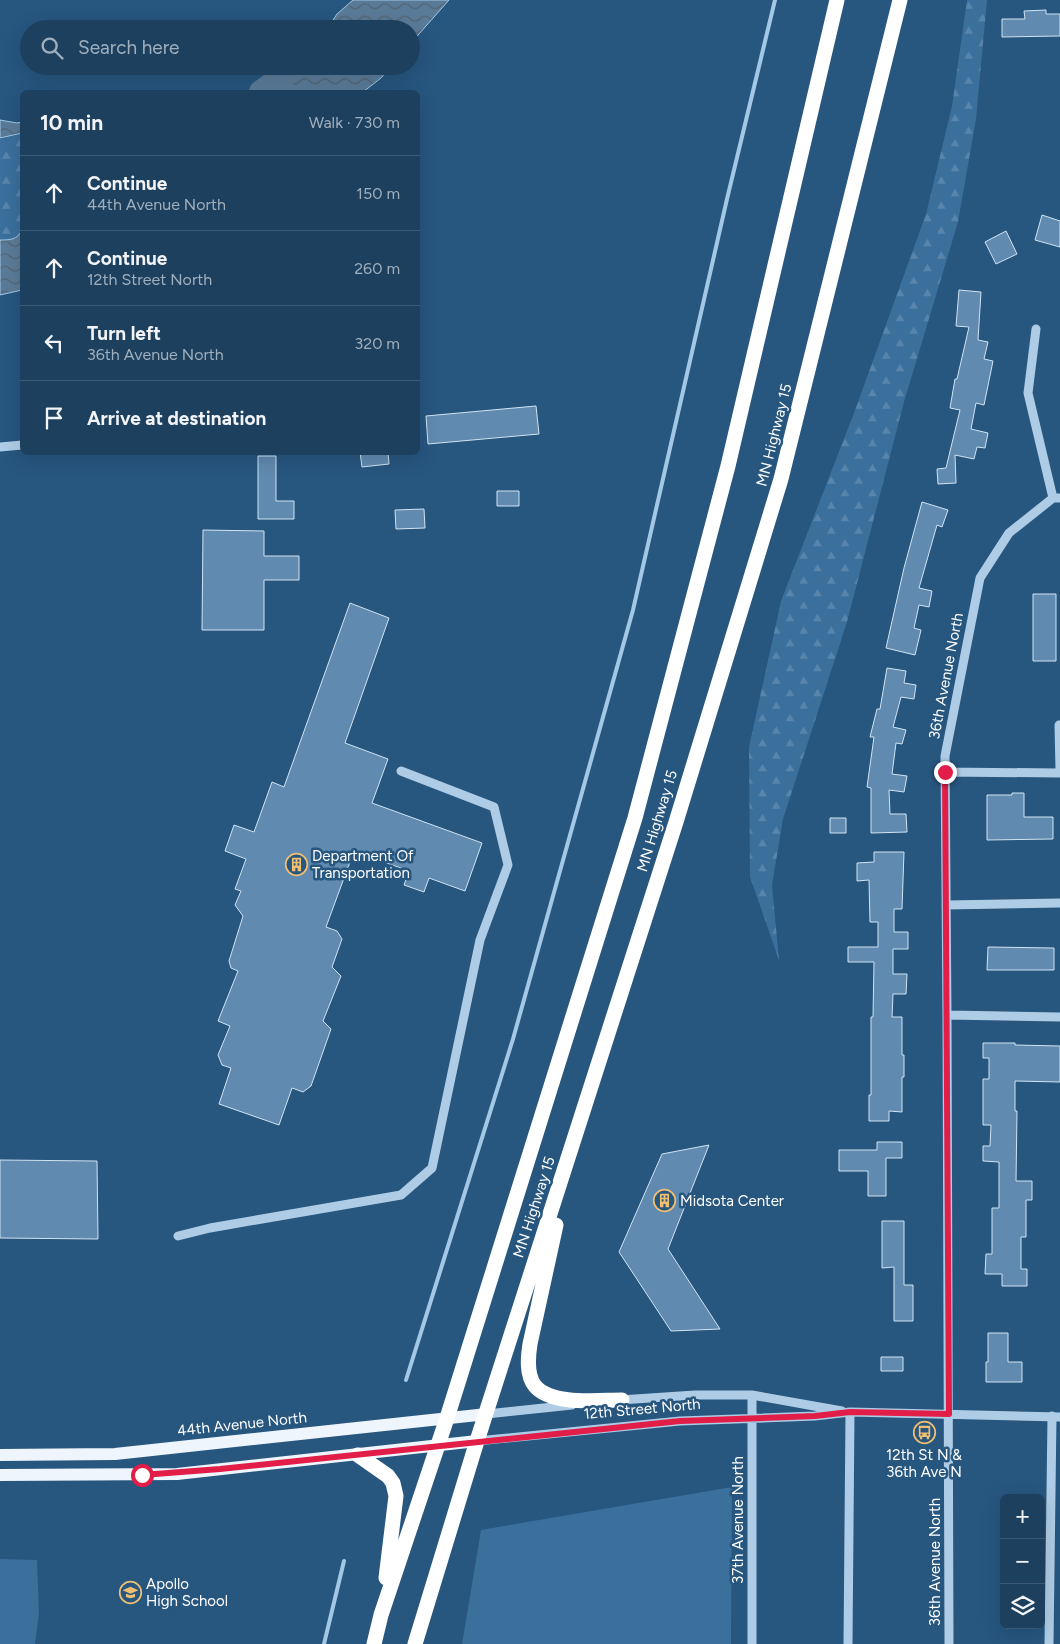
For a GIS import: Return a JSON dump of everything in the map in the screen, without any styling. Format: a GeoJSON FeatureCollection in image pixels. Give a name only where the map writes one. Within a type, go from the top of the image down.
{"type":"FeatureCollection","features":[{"type":"Feature","properties":{"kind":"highway","name":"MN Highway 15"},"geometry":{"type":"LineString","coordinates":[[374,1644],[381,1615],[447,1418],[635,818],[728,466],[837,0]]}},
{"type":"Feature","properties":{"kind":"highway","name":"MN Highway 15"},"geometry":{"type":"LineString","coordinates":[[415,1644],[477,1441],[676,822],[781,479],[900,0]]}},
{"type":"Feature","properties":{"kind":"highway"},"geometry":{"type":"LineString","coordinates":[[588,1095],[542,1282],[528,1362],[530,1377],[535,1386],[554,1397],[569,1400],[622,1400]]}},
{"type":"Feature","properties":{"kind":"highway"},"geometry":{"type":"LineString","coordinates":[[358,1455],[388,1476],[393,1483],[396,1496],[381,1615]]}},
{"type":"Feature","properties":{"kind":"main road","name":"44th Avenue North"},"geometry":{"type":"LineString","coordinates":[[0,1455],[115,1454],[487,1414]]}},
{"type":"Feature","properties":{"kind":"main road","name":"12th Street North"},"geometry":{"type":"LineString","coordinates":[[437,1446],[477,1441]]}},
{"type":"Feature","properties":{"kind":"main road"},"geometry":{"type":"LineString","coordinates":[[0,1474],[177,1474],[437,1446]]}},
{"type":"Feature","properties":{"kind":"street"},"geometry":{"type":"LineString","coordinates":[[1036,329],[1028,393],[1057,498]]}},
{"type":"Feature","properties":{"kind":"street"},"geometry":{"type":"LineString","coordinates":[[0,447],[20,445]]}},
{"type":"Feature","properties":{"kind":"street","name":"36th Avenue North"},"geometry":{"type":"LineString","coordinates":[[948,1644],[949,1414],[945,756],[980,578],[1009,533],[1057,498]]}},
{"type":"Feature","properties":{"kind":"street"},"geometry":{"type":"LineString","coordinates":[[945,772],[1060,772],[1059,725]]}},
{"type":"Feature","properties":{"kind":"street"},"geometry":{"type":"LineString","coordinates":[[178,1236],[210,1228],[401,1195],[432,1168],[480,940],[508,865],[494,807],[401,771]]}},
{"type":"Feature","properties":{"kind":"street"},"geometry":{"type":"LineString","coordinates":[[946,905],[1060,903]]}},
{"type":"Feature","properties":{"kind":"street"},"geometry":{"type":"LineString","coordinates":[[947,1015],[1060,1017]]}},
{"type":"Feature","properties":{"kind":"street","name":"12th Street North"},"geometry":{"type":"LineString","coordinates":[[487,1414],[622,1400],[695,1395],[752,1395],[850,1412]]}},
{"type":"Feature","properties":{"kind":"street","name":"37th Avenue North"},"geometry":{"type":"LineString","coordinates":[[752,1395],[752,1644]]}},
{"type":"Feature","properties":{"kind":"street"},"geometry":{"type":"LineString","coordinates":[[848,1644],[850,1412]]}},
{"type":"Feature","properties":{"kind":"street","name":"12th Street North"},"geometry":{"type":"LineString","coordinates":[[477,1441],[680,1421],[815,1416],[850,1412],[1056,1416]]}},
{"type":"Feature","properties":{"kind":"street"},"geometry":{"type":"LineString","coordinates":[[1049,1644],[1056,1416]]}},
{"type":"Feature","properties":{"kind":"green space"},"geometry":{"type":"Polygon","coordinates":[[[967,0],[987,0],[976,119],[958,222],[904,402],[847,622],[783,819],[772,885],[779,960],[750,877],[749,747],[781,601],[854,413],[926,214],[952,106],[967,0]]]}},
{"type":"Feature","properties":{"kind":"green space"},"geometry":{"type":"Polygon","coordinates":[[[20,134],[20,233],[13,239],[7,240],[0,240],[0,139],[20,134]]]}},
{"type":"Feature","properties":{"kind":"green space"},"geometry":{"type":"Polygon","coordinates":[[[732,1487],[731,1644],[462,1644],[481,1530],[732,1487]]]}},
{"type":"Feature","properties":{"kind":"green space"},"geometry":{"type":"Polygon","coordinates":[[[0,1559],[37,1560],[39,1613],[35,1644],[0,1644],[0,1559]]]}},
{"type":"Feature","properties":{"kind":"water"},"geometry":{"type":"Polygon","coordinates":[[[353,0],[449,0],[420,33],[420,20],[333,20],[353,0]]]}},
{"type":"Feature","properties":{"kind":"water"},"geometry":{"type":"Polygon","coordinates":[[[284,75],[384,75],[366,90],[265,90],[281,80],[284,75]]]}},
{"type":"Feature","properties":{"kind":"water"},"geometry":{"type":"Polygon","coordinates":[[[0,120],[20,122],[20,133],[0,138],[0,120]]]}},
{"type":"Feature","properties":{"kind":"water"},"geometry":{"type":"Polygon","coordinates":[[[20,233],[20,290],[0,295],[0,240],[13,239],[20,233]]]}},
{"type":"Feature","properties":{"kind":"building"},"geometry":{"type":"Polygon","coordinates":[[[1046,10],[1046,14],[1060,14],[1060,36],[1002,37],[1002,19],[1025,19],[1024,11],[1046,10]]]}},
{"type":"Feature","properties":{"kind":"building"},"geometry":{"type":"Polygon","coordinates":[[[1042,215],[1060,221],[1060,247],[1035,240],[1042,215]]]}},
{"type":"Feature","properties":{"kind":"building"},"geometry":{"type":"Polygon","coordinates":[[[1006,231],[1017,254],[996,264],[985,242],[1006,231]]]}},
{"type":"Feature","properties":{"kind":"building"},"geometry":{"type":"Polygon","coordinates":[[[959,290],[981,292],[978,340],[988,342],[984,359],[993,361],[984,405],[976,403],[971,429],[988,433],[985,448],[977,447],[974,459],[955,455],[956,483],[938,484],[937,469],[946,468],[960,410],[950,408],[955,379],[957,379],[969,327],[956,326],[959,290]]]}},
{"type":"Feature","properties":{"kind":"building"},"geometry":{"type":"Polygon","coordinates":[[[536,406],[539,434],[428,444],[426,416],[536,406]]]}},
{"type":"Feature","properties":{"kind":"building"},"geometry":{"type":"Polygon","coordinates":[[[360,455],[388,455],[389,464],[362,467],[360,455]]]}},
{"type":"Feature","properties":{"kind":"building"},"geometry":{"type":"Polygon","coordinates":[[[258,456],[276,456],[276,501],[294,501],[294,519],[258,519],[258,456]]]}},
{"type":"Feature","properties":{"kind":"building"},"geometry":{"type":"Polygon","coordinates":[[[497,491],[519,491],[519,506],[497,506],[497,491]]]}},
{"type":"Feature","properties":{"kind":"building"},"geometry":{"type":"Polygon","coordinates":[[[922,502],[948,510],[942,527],[937,525],[919,588],[932,591],[929,607],[919,605],[914,628],[921,630],[915,655],[886,648],[904,568],[922,502]]]}},
{"type":"Feature","properties":{"kind":"building"},"geometry":{"type":"Polygon","coordinates":[[[424,509],[425,528],[396,529],[395,510],[424,509]]]}},
{"type":"Feature","properties":{"kind":"building"},"geometry":{"type":"Polygon","coordinates":[[[203,530],[264,531],[264,556],[299,556],[299,580],[264,580],[264,630],[202,630],[203,530]]]}},
{"type":"Feature","properties":{"kind":"building"},"geometry":{"type":"Polygon","coordinates":[[[1033,594],[1056,594],[1056,661],[1033,661],[1033,594]]]}},
{"type":"Feature","properties":{"kind":"building","name":"Department Of Transportation"},"geometry":{"type":"Polygon","coordinates":[[[350,603],[389,618],[345,743],[388,759],[372,803],[482,843],[465,891],[429,878],[424,892],[404,885],[409,871],[354,851],[326,927],[337,931],[342,939],[332,967],[341,976],[323,1021],[331,1029],[311,1086],[303,1092],[292,1088],[279,1125],[219,1104],[231,1068],[222,1065],[218,1055],[230,1026],[218,1021],[238,971],[231,968],[229,961],[243,916],[235,905],[241,891],[235,889],[246,859],[225,851],[234,825],[254,832],[272,782],[284,787],[350,603]]]}},
{"type":"Feature","properties":{"kind":"building"},"geometry":{"type":"Polygon","coordinates":[[[887,668],[906,671],[904,683],[916,685],[914,699],[901,697],[893,727],[906,730],[902,744],[896,743],[892,774],[907,776],[904,792],[889,790],[890,814],[906,814],[907,832],[871,833],[871,788],[867,787],[874,737],[870,737],[877,709],[880,709],[887,668]]]}},
{"type":"Feature","properties":{"kind":"building"},"geometry":{"type":"Polygon","coordinates":[[[1012,793],[1024,793],[1024,817],[1053,817],[1053,839],[987,840],[987,795],[1012,795],[1012,793]]]}},
{"type":"Feature","properties":{"kind":"building"},"geometry":{"type":"Polygon","coordinates":[[[830,818],[846,818],[846,833],[830,833],[830,818]]]}},
{"type":"Feature","properties":{"kind":"building"},"geometry":{"type":"Polygon","coordinates":[[[874,852],[904,852],[902,909],[894,909],[894,932],[908,932],[908,949],[893,949],[893,974],[907,974],[906,994],[893,994],[892,1017],[902,1017],[904,1077],[902,1077],[902,1112],[889,1111],[889,1121],[869,1121],[874,962],[848,962],[848,947],[878,947],[878,922],[870,922],[869,880],[857,881],[857,863],[874,862],[874,852]]]}},
{"type":"Feature","properties":{"kind":"building"},"geometry":{"type":"Polygon","coordinates":[[[988,947],[1054,948],[1054,970],[987,970],[988,947]]]}},
{"type":"Feature","properties":{"kind":"building"},"geometry":{"type":"Polygon","coordinates":[[[983,1043],[1060,1046],[1060,1082],[1015,1081],[1015,1111],[1017,1111],[1016,1181],[1032,1181],[1032,1200],[1026,1200],[1026,1237],[1021,1237],[1021,1269],[1027,1269],[1027,1286],[1002,1286],[1002,1274],[985,1274],[986,1254],[992,1254],[992,1208],[999,1208],[999,1162],[983,1161],[983,1146],[990,1146],[991,1125],[983,1125],[983,1079],[989,1079],[989,1058],[983,1058],[983,1043]]]}},
{"type":"Feature","properties":{"kind":"building"},"geometry":{"type":"Polygon","coordinates":[[[877,1142],[902,1142],[902,1158],[886,1158],[886,1196],[868,1196],[868,1171],[839,1171],[839,1150],[877,1150],[877,1142]]]}},
{"type":"Feature","properties":{"kind":"building","name":"Midsota Center"},"geometry":{"type":"Polygon","coordinates":[[[709,1145],[668,1249],[720,1329],[671,1331],[619,1252],[662,1154],[709,1145]]]}},
{"type":"Feature","properties":{"kind":"building"},"geometry":{"type":"Polygon","coordinates":[[[0,1160],[97,1161],[98,1239],[0,1238],[0,1160]]]}},
{"type":"Feature","properties":{"kind":"building"},"geometry":{"type":"Polygon","coordinates":[[[882,1221],[904,1221],[904,1285],[913,1285],[913,1321],[894,1321],[894,1267],[882,1268],[882,1221]]]}},
{"type":"Feature","properties":{"kind":"building"},"geometry":{"type":"Polygon","coordinates":[[[988,1333],[1008,1333],[1008,1362],[1022,1362],[1022,1382],[986,1382],[988,1333]]]}},
{"type":"Feature","properties":{"kind":"building"},"geometry":{"type":"Polygon","coordinates":[[[881,1357],[903,1357],[903,1371],[881,1371],[881,1357]]]}},
{"type":"Feature","properties":{"kind":"waterway"},"geometry":{"type":"LineString","coordinates":[[406,1380],[513,1039],[633,610],[727,199],[775,0]]}},
{"type":"Feature","properties":{"kind":"waterway"},"geometry":{"type":"LineString","coordinates":[[264,90],[285,75]]}},
{"type":"Feature","properties":{"kind":"waterway"},"geometry":{"type":"LineString","coordinates":[[324,1644],[344,1561]]}},
{"type":"Feature","properties":{"kind":"place","name":"Department Of Transportation"},"geometry":{"type":"Point","coordinates":[296,865]}},
{"type":"Feature","properties":{"kind":"place","name":"Midsota Center"},"geometry":{"type":"Point","coordinates":[664,1201]}},
{"type":"Feature","properties":{"kind":"place","name":"12th St N & 36th Ave N"},"geometry":{"type":"Point","coordinates":[924,1432]}},
{"type":"Feature","properties":{"kind":"place","name":"Apollo High School"},"geometry":{"type":"Point","coordinates":[130,1593]}},
{"type":"Feature","properties":{"kind":"route"},"geometry":{"type":"LineString","coordinates":[[142,1475],[177,1474],[680,1421],[726,1418],[788,1418],[850,1412],[949,1414],[945,772]]}}]}
